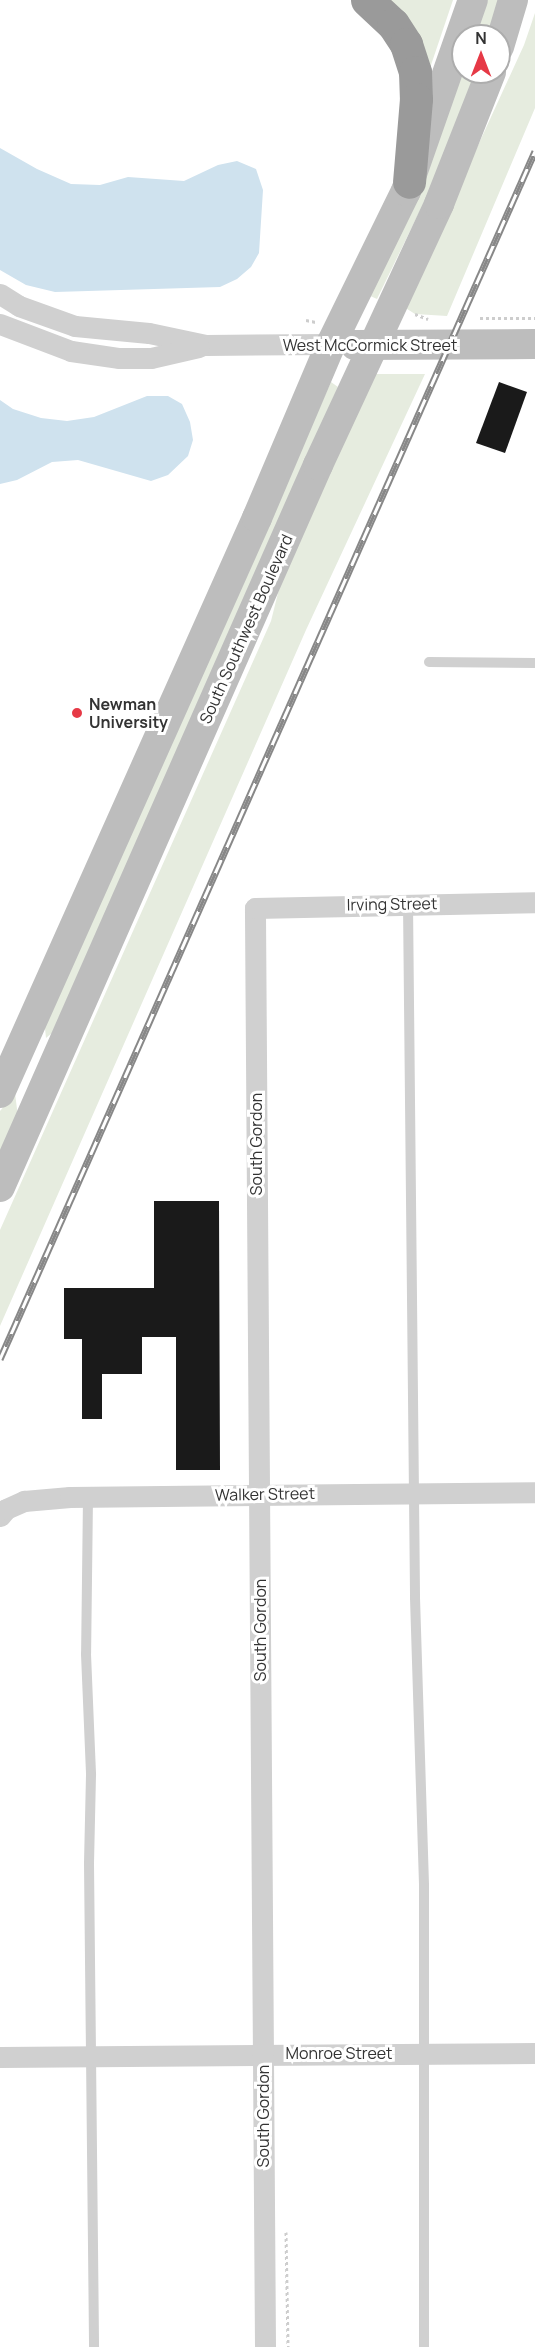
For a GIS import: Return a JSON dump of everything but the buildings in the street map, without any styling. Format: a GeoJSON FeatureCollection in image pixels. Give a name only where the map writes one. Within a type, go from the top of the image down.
{"type":"FeatureCollection","features":[{"type":"Feature","properties":{"kind":"highway"},"geometry":{"type":"LineString","coordinates":[[367,0],[393,24],[406,44],[415,72],[416,99],[409,182]]}},
{"type":"Feature","properties":{"kind":"main road","name":"South Southwest Boulevard"},"geometry":{"type":"LineString","coordinates":[[0,1187],[18,1079],[332,344],[409,182],[473,0]]}},
{"type":"Feature","properties":{"kind":"main road"},"geometry":{"type":"LineString","coordinates":[[506,24],[513,0]]}},
{"type":"Feature","properties":{"kind":"main road","name":"South Southwest Boulevard"},"geometry":{"type":"LineString","coordinates":[[18,1079],[375,346],[439,204],[486,84]]}},
{"type":"Feature","properties":{"kind":"main road","name":"West McCormick Street"},"geometry":{"type":"LineString","coordinates":[[332,344],[375,346],[535,344]]}},
{"type":"Feature","properties":{"kind":"street","name":"West McCormick Street"},"geometry":{"type":"LineString","coordinates":[[0,294],[19,306],[75,326],[149,333],[206,345],[332,344]]}},
{"type":"Feature","properties":{"kind":"street","name":"West McCormick Street"},"geometry":{"type":"LineString","coordinates":[[0,324],[71,351],[119,358],[151,358],[206,345]]}},
{"type":"Feature","properties":{"kind":"street","name":"Irving Street"},"geometry":{"type":"LineString","coordinates":[[255,914],[255,908],[535,902]]}},
{"type":"Feature","properties":{"kind":"street","name":"South Gordon"},"geometry":{"type":"LineString","coordinates":[[255,914],[265,2347]]}},
{"type":"Feature","properties":{"kind":"street","name":"Walker Street"},"geometry":{"type":"LineString","coordinates":[[0,1516],[6,1509],[24,1501],[88,1497],[535,1492]]}},
{"type":"Feature","properties":{"kind":"street","name":"Monroe Street"},"geometry":{"type":"LineString","coordinates":[[0,2057],[263,2053],[535,2053]]}},
{"type":"Feature","properties":{"kind":"lane"},"geometry":{"type":"LineString","coordinates":[[429,662],[535,663]]}},
{"type":"Feature","properties":{"kind":"lane"},"geometry":{"type":"LineString","coordinates":[[408,903],[416,1493],[415,1598],[424,1886],[424,2347]]}},
{"type":"Feature","properties":{"kind":"lane"},"geometry":{"type":"LineString","coordinates":[[88,1497],[86,1654],[91,1775],[89,1864],[94,2347]]}},
{"type":"Feature","properties":{"kind":"shaded area"},"geometry":{"type":"Polygon","coordinates":[[[389,0],[453,0],[430,68],[389,0]]]}},
{"type":"Feature","properties":{"kind":"shaded area"},"geometry":{"type":"Polygon","coordinates":[[[485,0],[505,0],[497,24],[476,24],[485,0]]]}},
{"type":"Feature","properties":{"kind":"shaded area"},"geometry":{"type":"Polygon","coordinates":[[[535,13],[535,108],[447,316],[415,314],[404,307],[506,84],[511,84],[511,73],[535,13]]]}},
{"type":"Feature","properties":{"kind":"shaded area"},"geometry":{"type":"Polygon","coordinates":[[[458,84],[476,84],[464,120],[377,299],[368,295],[458,84]]]}},
{"type":"Feature","properties":{"kind":"shaded area"},"geometry":{"type":"Polygon","coordinates":[[[369,374],[425,374],[306,630],[0,1326],[0,1230],[271,621],[282,577],[369,374]]]}},
{"type":"Feature","properties":{"kind":"shaded area"},"geometry":{"type":"Polygon","coordinates":[[[331,382],[338,387],[52,1033],[46,1038],[44,1018],[331,382]]]}},
{"type":"Feature","properties":{"kind":"shaded area"},"geometry":{"type":"Polygon","coordinates":[[[15,1093],[18,1117],[0,1156],[0,1111],[15,1093]]]}},
{"type":"Feature","properties":{"kind":"water"},"geometry":{"type":"Polygon","coordinates":[[[0,148],[37,169],[71,184],[100,185],[128,177],[184,181],[218,165],[237,161],[256,169],[263,190],[259,253],[251,267],[237,279],[220,287],[55,292],[26,285],[0,270],[0,148]]]}},
{"type":"Feature","properties":{"kind":"water"},"geometry":{"type":"Polygon","coordinates":[[[147,396],[168,396],[182,404],[190,422],[193,440],[188,456],[168,475],[151,481],[78,460],[52,462],[17,480],[0,484],[0,400],[13,409],[41,418],[67,421],[94,417],[147,396]]]}},
{"type":"Feature","properties":{"kind":"railway"},"geometry":{"type":"LineString","coordinates":[[0,1359],[535,151]]}},
{"type":"Feature","properties":{"kind":"place","name":"Newman University"},"geometry":{"type":"Point","coordinates":[77,713]}}]}
